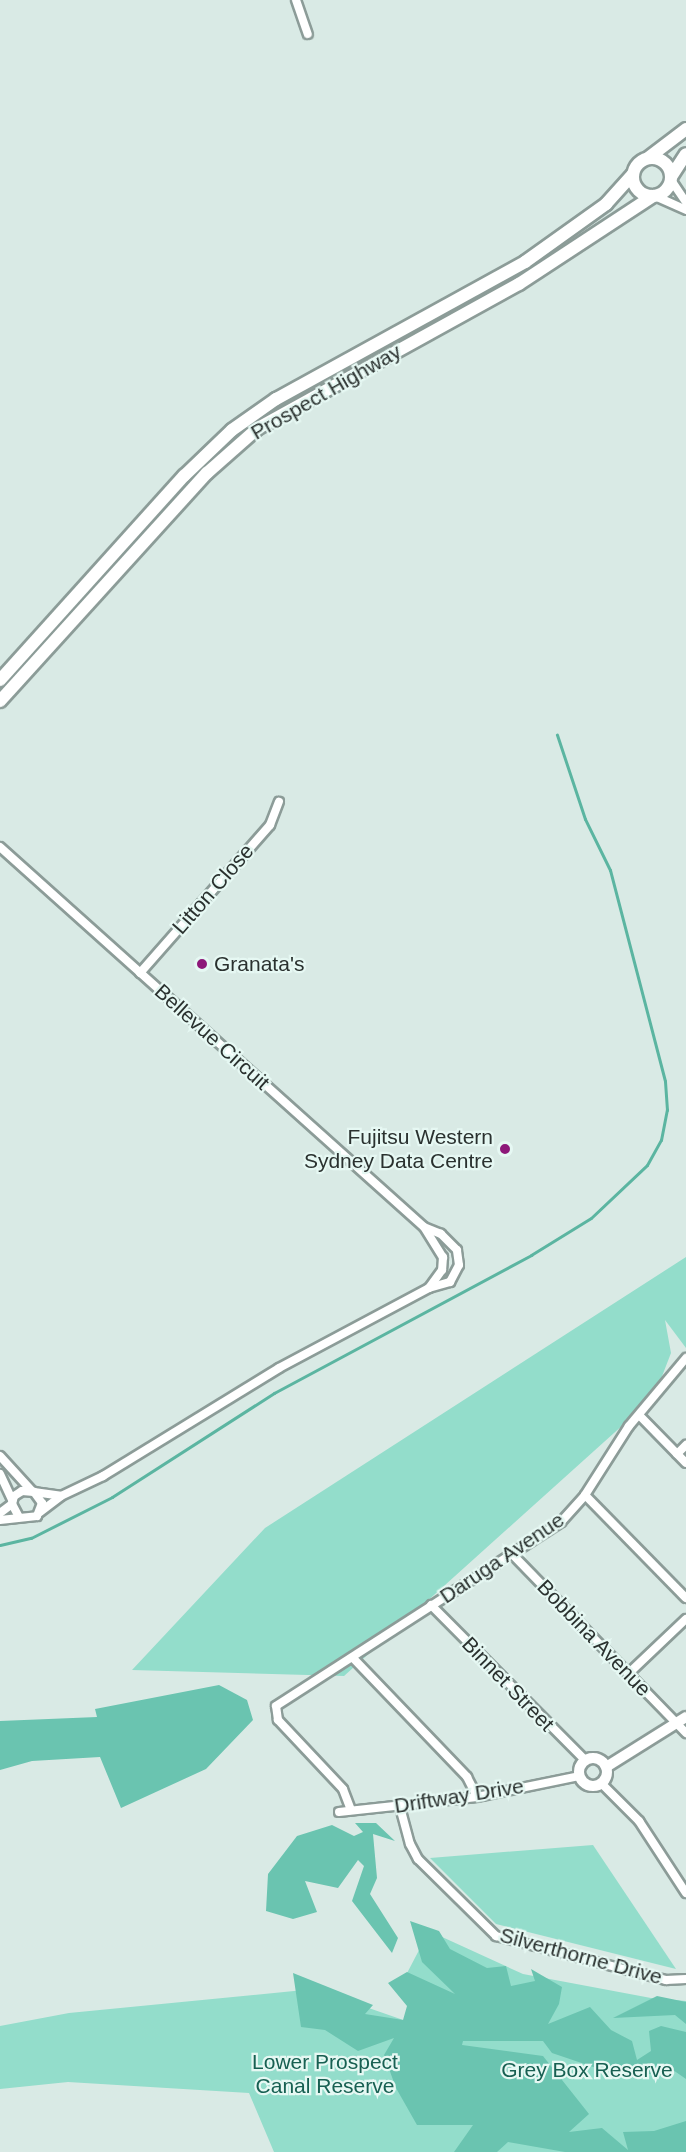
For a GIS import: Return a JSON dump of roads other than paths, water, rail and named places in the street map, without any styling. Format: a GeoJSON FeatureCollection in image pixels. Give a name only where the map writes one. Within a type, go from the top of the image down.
{"type":"FeatureCollection","features":[{"type":"Feature","properties":{"kind":"main road"},"geometry":{"type":"LineString","coordinates":[[686,129],[637,165],[632,175],[638,191],[654,196],[666,190],[686,154]]}},
{"type":"Feature","properties":{"kind":"main road"},"geometry":{"type":"LineString","coordinates":[[648,158],[662,160],[671,178]]}},
{"type":"Feature","properties":{"kind":"main road","name":"Prospect Highway"},"geometry":{"type":"LineString","coordinates":[[0,680],[184,476],[232,430],[276,399],[525,262],[606,204],[632,175]]}},
{"type":"Feature","properties":{"kind":"main road","name":"Prospect Highway"},"geometry":{"type":"LineString","coordinates":[[0,701],[207,473],[258,428],[519,284],[654,196]]}},
{"type":"Feature","properties":{"kind":"street"},"geometry":{"type":"LineString","coordinates":[[296,0],[308,34]]}},
{"type":"Feature","properties":{"kind":"street"},"geometry":{"type":"LineString","coordinates":[[671,178],[686,202]]}},
{"type":"Feature","properties":{"kind":"street"},"geometry":{"type":"LineString","coordinates":[[654,196],[686,210]]}},
{"type":"Feature","properties":{"kind":"street","name":"Litton Close"},"geometry":{"type":"LineString","coordinates":[[140,973],[270,825],[279,802]]}},
{"type":"Feature","properties":{"kind":"street","name":"Bellevue Circuit"},"geometry":{"type":"LineString","coordinates":[[0,847],[424,1227],[450,1241],[459,1258],[455,1277],[429,1288],[279,1368],[103,1476],[61,1496],[40,1512]]}},
{"type":"Feature","properties":{"kind":"street","name":"Bellevue Circuit"},"geometry":{"type":"LineString","coordinates":[[424,1227],[443,1257],[442,1270],[429,1288]]}},
{"type":"Feature","properties":{"kind":"street","name":"Daruga Avenue"},"geometry":{"type":"LineString","coordinates":[[351,1810],[343,1788],[278,1720],[274,1711],[282,1702],[561,1522],[585,1495],[639,1415],[686,1358]]}},
{"type":"Feature","properties":{"kind":"street"},"geometry":{"type":"LineString","coordinates":[[639,1415],[686,1464]]}},
{"type":"Feature","properties":{"kind":"street"},"geometry":{"type":"LineString","coordinates":[[677,1454],[686,1445]]}},
{"type":"Feature","properties":{"kind":"street"},"geometry":{"type":"LineString","coordinates":[[0,1456],[42,1503],[40,1512],[33,1519],[19,1517],[0,1520]]}},
{"type":"Feature","properties":{"kind":"street"},"geometry":{"type":"LineString","coordinates":[[0,1474],[19,1517]]}},
{"type":"Feature","properties":{"kind":"street"},"geometry":{"type":"LineString","coordinates":[[0,1513],[18,1493],[32,1491],[61,1496]]}},
{"type":"Feature","properties":{"kind":"street"},"geometry":{"type":"LineString","coordinates":[[585,1495],[686,1598]]}},
{"type":"Feature","properties":{"kind":"street","name":"Bobbina Avenue"},"geometry":{"type":"LineString","coordinates":[[512,1554],[628,1674],[681,1720],[686,1733]]}},
{"type":"Feature","properties":{"kind":"street","name":"Binnet Street"},"geometry":{"type":"LineString","coordinates":[[431,1605],[585,1760]]}},
{"type":"Feature","properties":{"kind":"street"},"geometry":{"type":"LineString","coordinates":[[628,1674],[686,1619]]}},
{"type":"Feature","properties":{"kind":"street"},"geometry":{"type":"LineString","coordinates":[[353,1658],[467,1777],[477,1797]]}},
{"type":"Feature","properties":{"kind":"street"},"geometry":{"type":"LineString","coordinates":[[601,1783],[606,1767],[681,1720]]}},
{"type":"Feature","properties":{"kind":"street"},"geometry":{"type":"LineString","coordinates":[[601,1783],[588,1785],[579,1776],[585,1760],[598,1760],[606,1767]]}},
{"type":"Feature","properties":{"kind":"street","name":"Driftway Drive"},"geometry":{"type":"LineString","coordinates":[[339,1812],[477,1797],[579,1776]]}},
{"type":"Feature","properties":{"kind":"street"},"geometry":{"type":"LineString","coordinates":[[601,1783],[639,1821],[686,1893]]}},
{"type":"Feature","properties":{"kind":"street","name":"Silverthorne Drive"},"geometry":{"type":"LineString","coordinates":[[400,1807],[410,1844],[418,1859],[496,1935],[666,1980],[686,1979]]}},
{"type":"Feature","properties":{"kind":"waterway"},"geometry":{"type":"LineString","coordinates":[[0,1545],[31,1538],[112,1497],[274,1393],[531,1255],[591,1218],[647,1165],[661,1140],[667,1110],[665,1081],[610,870],[585,819],[557,735]]}},
{"type":"Feature","properties":{"kind":"place","name":"Granata's"},"geometry":{"type":"Point","coordinates":[202,964]}},
{"type":"Feature","properties":{"kind":"place","name":"Fujitsu Western Sydney Data Centre"},"geometry":{"type":"Point","coordinates":[505,1149]}},
{"type":"Feature","properties":{"kind":"park label","name":"Grey Box Reserve"},"geometry":{"type":"Point","coordinates":[587,2070]}},
{"type":"Feature","properties":{"kind":"park label","name":"Lower Prospect Canal Reserve"},"geometry":{"type":"Point","coordinates":[325,2074]}}]}
